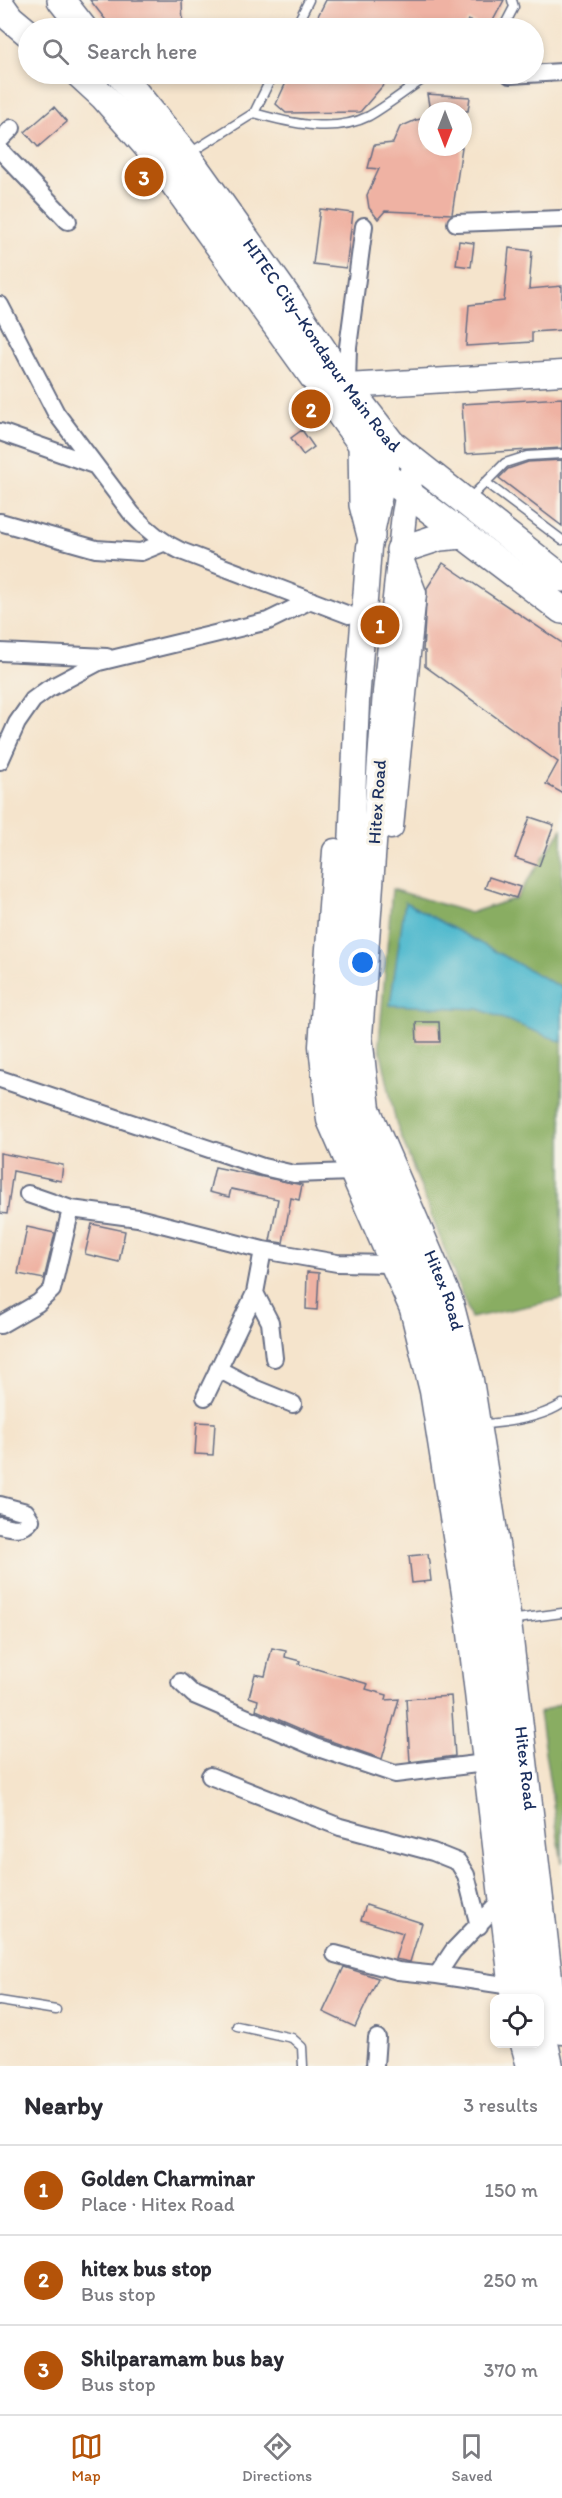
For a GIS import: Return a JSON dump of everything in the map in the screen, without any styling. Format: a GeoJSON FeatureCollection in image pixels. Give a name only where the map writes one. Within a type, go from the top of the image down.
{"type":"FeatureCollection","features":[{"type":"Feature","properties":{"kind":"main road"},"geometry":{"type":"LineString","coordinates":[[61,0],[75,18]]}},
{"type":"Feature","properties":{"kind":"main road"},"geometry":{"type":"LineString","coordinates":[[0,4],[18,25]]}},
{"type":"Feature","properties":{"kind":"main road","name":"HITEC City–Kondapur Main Road"},"geometry":{"type":"LineString","coordinates":[[90,84],[147,146],[384,474],[562,609]]}},
{"type":"Feature","properties":{"kind":"main road","name":"HITEC City–Kondapur Main Road"},"geometry":{"type":"LineString","coordinates":[[128,84],[186,155],[288,298],[347,386],[392,443],[414,460],[476,492],[562,578]]}},
{"type":"Feature","properties":{"kind":"main road"},"geometry":{"type":"LineString","coordinates":[[363,443],[363,504],[370,542]]}},
{"type":"Feature","properties":{"kind":"main road"},"geometry":{"type":"LineString","coordinates":[[400,552],[440,537],[463,535]]}},
{"type":"Feature","properties":{"kind":"street"},"geometry":{"type":"LineString","coordinates":[[544,73],[562,72]]}},
{"type":"Feature","properties":{"kind":"street"},"geometry":{"type":"LineString","coordinates":[[0,150],[68,221]]}},
{"type":"Feature","properties":{"kind":"street"},"geometry":{"type":"LineString","coordinates":[[456,223],[562,219]]}},
{"type":"Feature","properties":{"kind":"street"},"geometry":{"type":"LineString","coordinates":[[364,226],[349,335],[347,386],[562,373]]}},
{"type":"Feature","properties":{"kind":"street"},"geometry":{"type":"LineString","coordinates":[[0,305],[56,413],[132,514],[163,543],[349,615]]}},
{"type":"Feature","properties":{"kind":"street"},"geometry":{"type":"LineString","coordinates":[[0,432],[94,465]]}},
{"type":"Feature","properties":{"kind":"street","name":"Hitex Road"},"geometry":{"type":"LineString","coordinates":[[392,443],[370,542],[357,701],[343,1044],[351,1118],[434,1307],[454,1389],[491,1623],[535,1994]]}},
{"type":"Feature","properties":{"kind":"street","name":"Hitex Road"},"geometry":{"type":"LineString","coordinates":[[414,460],[407,491],[385,692],[361,1024],[364,1078],[368,1109],[450,1299],[471,1380],[508,1614],[551,1986],[562,2032]]}},
{"type":"Feature","properties":{"kind":"street"},"geometry":{"type":"LineString","coordinates":[[0,522],[96,549],[141,552],[163,543]]}},
{"type":"Feature","properties":{"kind":"street","name":"Hitex Road"},"geometry":{"type":"LineString","coordinates":[[370,542],[357,557],[350,577],[346,703],[321,1046],[329,1120],[412,1309],[440,1429],[469,1625],[512,1992]]}},
{"type":"Feature","properties":{"kind":"street","name":"Hitex Road"},"geometry":{"type":"LineString","coordinates":[[400,552],[414,593],[369,1035],[380,1107],[455,1289],[474,1355],[517,1619],[562,1964]]}},
{"type":"Feature","properties":{"kind":"street"},"geometry":{"type":"LineString","coordinates":[[0,761],[17,723],[33,700],[99,662],[268,621],[311,600]]}},
{"type":"Feature","properties":{"kind":"street"},"geometry":{"type":"LineString","coordinates":[[0,652],[113,657]]}},
{"type":"Feature","properties":{"kind":"street"},"geometry":{"type":"LineString","coordinates":[[0,1078],[263,1167],[294,1174],[352,1172]]}},
{"type":"Feature","properties":{"kind":"street"},"geometry":{"type":"LineString","coordinates":[[28,1194],[71,1209],[138,1218],[263,1250],[337,1263],[393,1264]]}},
{"type":"Feature","properties":{"kind":"street"},"geometry":{"type":"LineString","coordinates":[[0,1324],[38,1303],[51,1290],[71,1209]]}},
{"type":"Feature","properties":{"kind":"street"},"geometry":{"type":"LineString","coordinates":[[205,1397],[255,1293],[263,1250]]}},
{"type":"Feature","properties":{"kind":"street"},"geometry":{"type":"LineString","coordinates":[[255,1293],[270,1322],[274,1358]]}},
{"type":"Feature","properties":{"kind":"street"},"geometry":{"type":"LineString","coordinates":[[218,1369],[256,1389],[293,1404]]}},
{"type":"Feature","properties":{"kind":"street"},"geometry":{"type":"LineString","coordinates":[[0,1505],[26,1512],[31,1520],[27,1526],[20,1528],[0,1525]]}},
{"type":"Feature","properties":{"kind":"street"},"geometry":{"type":"LineString","coordinates":[[180,1682],[194,1695],[315,1747],[395,1774],[485,1763]]}},
{"type":"Feature","properties":{"kind":"street"},"geometry":{"type":"LineString","coordinates":[[210,1776],[340,1827],[433,1852],[458,1862],[466,1875],[479,1926]]}},
{"type":"Feature","properties":{"kind":"street"},"geometry":{"type":"LineString","coordinates":[[437,1975],[453,1951],[501,1901]]}},
{"type":"Feature","properties":{"kind":"street"},"geometry":{"type":"LineString","coordinates":[[335,1954],[398,1971],[437,1975],[512,1992]]}},
{"type":"Feature","properties":{"kind":"street"},"geometry":{"type":"LineString","coordinates":[[544,2034],[551,2066]]}},
{"type":"Feature","properties":{"kind":"street"},"geometry":{"type":"LineString","coordinates":[[375,2066],[377,2038]]}},
{"type":"Feature","properties":{"kind":"street"},"geometry":{"type":"LineString","coordinates":[[524,2048],[529,2066]]}},
{"type":"Feature","properties":{"kind":"lane"},"geometry":{"type":"LineString","coordinates":[[300,18],[309,0]]}},
{"type":"Feature","properties":{"kind":"lane"},"geometry":{"type":"LineString","coordinates":[[508,18],[514,7],[512,0]]}},
{"type":"Feature","properties":{"kind":"lane"},"geometry":{"type":"LineString","coordinates":[[186,155],[254,113],[268,84]]}},
{"type":"Feature","properties":{"kind":"lane"},"geometry":{"type":"LineString","coordinates":[[254,113],[289,123],[345,124],[368,116],[416,84]]}},
{"type":"Feature","properties":{"kind":"lane"},"geometry":{"type":"LineString","coordinates":[[562,454],[527,456],[505,463],[476,492],[562,540]]}},
{"type":"Feature","properties":{"kind":"lane"},"geometry":{"type":"LineString","coordinates":[[487,1424],[515,1420],[553,1410],[562,1404]]}},
{"type":"Feature","properties":{"kind":"lane"},"geometry":{"type":"LineString","coordinates":[[517,1619],[562,1613]]}},
{"type":"Feature","properties":{"kind":"lane"},"geometry":{"type":"LineString","coordinates":[[0,2001],[56,2010]]}},
{"type":"Feature","properties":{"kind":"lane"},"geometry":{"type":"LineString","coordinates":[[237,2026],[292,2038],[302,2047],[303,2066]]}},
{"type":"Feature","properties":{"kind":"green space"},"geometry":{"type":"Polygon","coordinates":[[[562,829],[562,1299],[471,1318],[396,1123],[379,1043],[392,889],[470,913],[516,898],[562,829]]]}},
{"type":"Feature","properties":{"kind":"green space"},"geometry":{"type":"Polygon","coordinates":[[[562,1703],[562,1863],[539,1713],[562,1703]]]}},
{"type":"Feature","properties":{"kind":"water"},"geometry":{"type":"Polygon","coordinates":[[[405,902],[562,988],[562,1042],[479,1009],[390,1005],[405,902]]]}},
{"type":"Feature","properties":{"kind":"building"},"geometry":{"type":"Polygon","coordinates":[[[90,0],[182,0],[183,18],[104,18],[90,0]]]}},
{"type":"Feature","properties":{"kind":"building"},"geometry":{"type":"Polygon","coordinates":[[[326,0],[504,0],[494,18],[317,18],[326,0]]]}},
{"type":"Feature","properties":{"kind":"building"},"geometry":{"type":"Polygon","coordinates":[[[285,84],[384,84],[360,112],[286,113],[276,104],[285,84]]]}},
{"type":"Feature","properties":{"kind":"building"},"geometry":{"type":"Polygon","coordinates":[[[427,94],[470,97],[469,102],[428,102],[427,94]]]}},
{"type":"Feature","properties":{"kind":"building"},"geometry":{"type":"Polygon","coordinates":[[[54,107],[67,122],[38,147],[25,132],[54,107]]]}},
{"type":"Feature","properties":{"kind":"building"},"geometry":{"type":"Polygon","coordinates":[[[418,120],[418,156],[461,156],[452,214],[385,211],[378,219],[369,208],[367,195],[379,169],[368,168],[374,145],[393,143],[400,127],[418,120]]]}},
{"type":"Feature","properties":{"kind":"building"},"geometry":{"type":"Polygon","coordinates":[[[320,209],[353,213],[346,268],[313,264],[320,209]]]}},
{"type":"Feature","properties":{"kind":"building"},"geometry":{"type":"Polygon","coordinates":[[[459,241],[474,243],[471,267],[456,265],[459,241]]]}},
{"type":"Feature","properties":{"kind":"building"},"geometry":{"type":"Polygon","coordinates":[[[509,248],[532,251],[529,289],[562,286],[562,330],[532,332],[532,342],[466,346],[469,305],[504,301],[509,248]]]}},
{"type":"Feature","properties":{"kind":"building"},"geometry":{"type":"Polygon","coordinates":[[[562,398],[562,448],[465,454],[462,404],[562,398]]]}},
{"type":"Feature","properties":{"kind":"building"},"geometry":{"type":"Polygon","coordinates":[[[302,430],[314,447],[303,455],[291,438],[302,430]]]}},
{"type":"Feature","properties":{"kind":"building"},"geometry":{"type":"Polygon","coordinates":[[[562,460],[562,526],[499,478],[508,469],[528,462],[562,460]]]}},
{"type":"Feature","properties":{"kind":"building"},"geometry":{"type":"Polygon","coordinates":[[[443,563],[562,643],[562,793],[546,784],[558,762],[425,666],[425,651],[423,651],[427,588],[443,563]]]}},
{"type":"Feature","properties":{"kind":"building"},"geometry":{"type":"Polygon","coordinates":[[[530,817],[554,825],[539,866],[515,858],[530,817]]]}},
{"type":"Feature","properties":{"kind":"building"},"geometry":{"type":"Polygon","coordinates":[[[489,877],[520,887],[516,898],[485,888],[489,877]]]}},
{"type":"Feature","properties":{"kind":"building"},"geometry":{"type":"Polygon","coordinates":[[[416,1022],[439,1022],[440,1042],[417,1042],[416,1022]]]}},
{"type":"Feature","properties":{"kind":"building"},"geometry":{"type":"Polygon","coordinates":[[[0,1153],[63,1165],[61,1181],[13,1171],[7,1214],[0,1213],[0,1153]]]}},
{"type":"Feature","properties":{"kind":"building"},"geometry":{"type":"Polygon","coordinates":[[[215,1167],[302,1185],[299,1200],[291,1198],[283,1243],[270,1241],[278,1199],[231,1189],[229,1197],[209,1192],[215,1167]]]}},
{"type":"Feature","properties":{"kind":"building"},"geometry":{"type":"Polygon","coordinates":[[[92,1224],[125,1231],[119,1262],[85,1254],[92,1224]]]}},
{"type":"Feature","properties":{"kind":"building"},"geometry":{"type":"Polygon","coordinates":[[[27,1227],[55,1233],[44,1279],[18,1274],[27,1227]]]}},
{"type":"Feature","properties":{"kind":"building"},"geometry":{"type":"Polygon","coordinates":[[[307,1272],[319,1273],[317,1310],[306,1309],[307,1272]]]}},
{"type":"Feature","properties":{"kind":"building"},"geometry":{"type":"Polygon","coordinates":[[[197,1422],[215,1423],[213,1455],[195,1454],[197,1422]]]}},
{"type":"Feature","properties":{"kind":"building"},"geometry":{"type":"Polygon","coordinates":[[[428,1554],[431,1581],[412,1583],[409,1556],[428,1554]]]}},
{"type":"Feature","properties":{"kind":"building"},"geometry":{"type":"Polygon","coordinates":[[[272,1648],[286,1651],[285,1657],[300,1661],[299,1664],[368,1684],[366,1689],[387,1695],[386,1700],[399,1699],[382,1759],[319,1737],[256,1710],[258,1700],[249,1697],[255,1674],[265,1676],[272,1648]]]}},
{"type":"Feature","properties":{"kind":"building"},"geometry":{"type":"Polygon","coordinates":[[[451,1696],[455,1756],[410,1762],[406,1699],[451,1696]]]}},
{"type":"Feature","properties":{"kind":"building"},"geometry":{"type":"Polygon","coordinates":[[[366,1905],[422,1923],[410,1962],[395,1959],[403,1933],[361,1920],[366,1905]]]}},
{"type":"Feature","properties":{"kind":"building"},"geometry":{"type":"Polygon","coordinates":[[[344,1967],[378,1978],[355,2027],[323,2012],[344,1967]]]}},
{"type":"Feature","properties":{"kind":"place","name":"Shilparamam bus bay"},"geometry":{"type":"Point","coordinates":[144,177]}},
{"type":"Feature","properties":{"kind":"place","name":"hitex bus stop"},"geometry":{"type":"Point","coordinates":[311,409]}},
{"type":"Feature","properties":{"kind":"place","name":"Golden Charminar"},"geometry":{"type":"Point","coordinates":[380,625]}}]}
